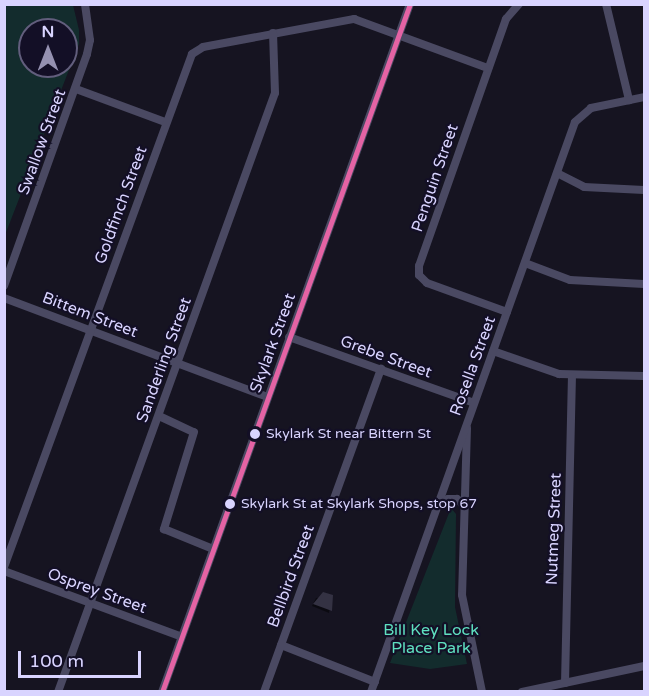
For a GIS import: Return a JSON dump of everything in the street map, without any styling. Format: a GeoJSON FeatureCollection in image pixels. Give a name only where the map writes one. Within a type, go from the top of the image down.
{"type":"FeatureCollection","features":[{"type":"Feature","properties":{"kind":"street","name":"Swallow Street"},"geometry":{"type":"LineString","coordinates":[[4,286],[76,89],[90,40],[85,4]]}},
{"type":"Feature","properties":{"kind":"street","name":"Skylark Street"},"geometry":{"type":"LineString","coordinates":[[165,691],[180,636],[410,4]]}},
{"type":"Feature","properties":{"kind":"street","name":"Penguin Street"},"geometry":{"type":"LineString","coordinates":[[507,312],[427,282],[419,275],[423,254],[506,19],[519,4]]}},
{"type":"Feature","properties":{"kind":"street"},"geometry":{"type":"LineString","coordinates":[[606,4],[629,100]]}},
{"type":"Feature","properties":{"kind":"street","name":"Goldfinch Street"},"geometry":{"type":"LineString","coordinates":[[4,569],[165,122],[192,54],[203,47],[354,19],[488,68]]}},
{"type":"Feature","properties":{"kind":"street","name":"Sanderling Street"},"geometry":{"type":"LineString","coordinates":[[58,692],[275,93],[273,33]]}},
{"type":"Feature","properties":{"kind":"street"},"geometry":{"type":"LineString","coordinates":[[76,89],[165,122]]}},
{"type":"Feature","properties":{"kind":"street","name":"Rosella Street"},"geometry":{"type":"LineString","coordinates":[[371,692],[580,114],[645,97]]}},
{"type":"Feature","properties":{"kind":"street"},"geometry":{"type":"LineString","coordinates":[[557,173],[584,187],[645,190]]}},
{"type":"Feature","properties":{"kind":"street"},"geometry":{"type":"LineString","coordinates":[[525,263],[570,280],[645,284]]}},
{"type":"Feature","properties":{"kind":"street","name":"Bittem Street"},"geometry":{"type":"LineString","coordinates":[[4,298],[267,397]]}},
{"type":"Feature","properties":{"kind":"street","name":"Grebe Street"},"geometry":{"type":"LineString","coordinates":[[289,337],[474,403]]}},
{"type":"Feature","properties":{"kind":"street"},"geometry":{"type":"LineString","coordinates":[[494,351],[572,376],[645,376]]}},
{"type":"Feature","properties":{"kind":"street","name":"Bellbird Street"},"geometry":{"type":"LineString","coordinates":[[264,692],[381,368]]}},
{"type":"Feature","properties":{"kind":"street","name":"Nutmeg Street"},"geometry":{"type":"LineString","coordinates":[[565,683],[572,376]]}},
{"type":"Feature","properties":{"kind":"street"},"geometry":{"type":"LineString","coordinates":[[159,416],[194,432],[164,529],[213,549]]}},
{"type":"Feature","properties":{"kind":"street"},"geometry":{"type":"LineString","coordinates":[[467,422],[462,595],[482,692]]}},
{"type":"Feature","properties":{"kind":"street"},"geometry":{"type":"LineString","coordinates":[[436,507],[448,499],[457,499],[465,507]]}},
{"type":"Feature","properties":{"kind":"street","name":"Osprey Street"},"geometry":{"type":"LineString","coordinates":[[4,569],[180,636]]}},
{"type":"Feature","properties":{"kind":"street"},"geometry":{"type":"LineString","coordinates":[[281,645],[375,682]]}},
{"type":"Feature","properties":{"kind":"street"},"geometry":{"type":"LineString","coordinates":[[522,692],[645,666]]}},
{"type":"Feature","properties":{"kind":"green space"},"geometry":{"type":"Polygon","coordinates":[[[4,5],[73,5],[76,18],[18,18],[18,78],[66,78],[5,235],[4,5]]]}},
{"type":"Feature","properties":{"kind":"green space","name":"Bill Key Lock Place Park"},"geometry":{"type":"Polygon","coordinates":[[[451,508],[456,514],[455,607],[467,664],[430,669],[390,663],[451,508]]]}},
{"type":"Feature","properties":{"kind":"building"},"geometry":{"type":"Polygon","coordinates":[[[323,592],[333,595],[332,611],[313,604],[323,592]]]}},
{"type":"Feature","properties":{"kind":"transit line"},"geometry":{"type":"LineString","coordinates":[[162,692],[410,4]]}},
{"type":"Feature","properties":{"kind":"place","name":"Skylark St near Bittern St"},"geometry":{"type":"Point","coordinates":[255,434]}},
{"type":"Feature","properties":{"kind":"place","name":"Skylark St at Skylark Shops, stop 67"},"geometry":{"type":"Point","coordinates":[230,504]}}]}
